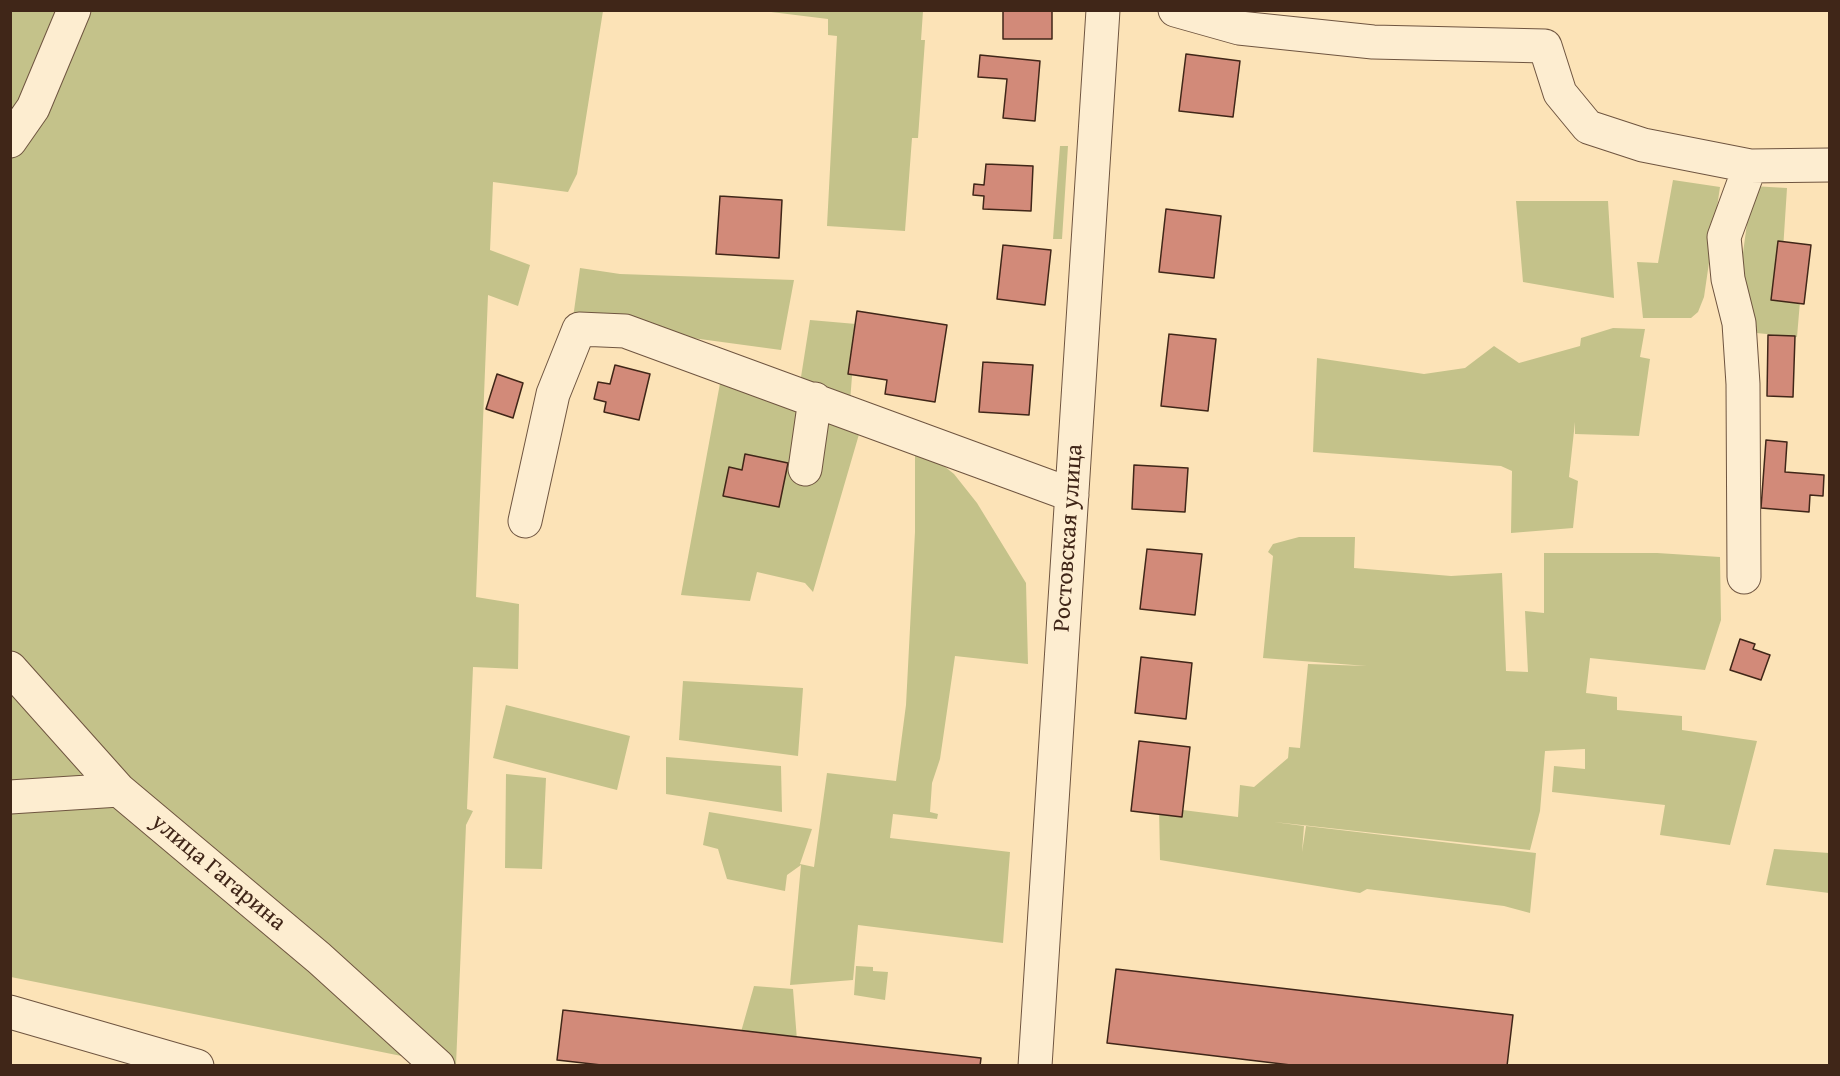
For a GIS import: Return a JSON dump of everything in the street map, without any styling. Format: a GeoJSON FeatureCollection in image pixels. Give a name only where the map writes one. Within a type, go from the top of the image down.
{"type":"FeatureCollection","features":[{"type":"Feature","properties":{"kind":"street"},"geometry":{"type":"LineString","coordinates":[[10,141],[33,108],[74,10]]}},
{"type":"Feature","properties":{"kind":"street","name":"Ростовская улица"},"geometry":{"type":"LineString","coordinates":[[1035,1065],[1103,10]]}},
{"type":"Feature","properties":{"kind":"street"},"geometry":{"type":"LineString","coordinates":[[1175,10],[1239,28],[1373,42],[1545,46],[1560,93],[1588,127],[1643,145],[1750,166],[1830,165]]}},
{"type":"Feature","properties":{"kind":"street"},"geometry":{"type":"LineString","coordinates":[[1744,577],[1743,384],[1739,323],[1728,279],[1724,237],[1750,166]]}},
{"type":"Feature","properties":{"kind":"street"},"geometry":{"type":"LineString","coordinates":[[525,520],[554,394],[579,329],[625,331],[1072,495]]}},
{"type":"Feature","properties":{"kind":"street"},"geometry":{"type":"LineString","coordinates":[[805,469],[815,399]]}},
{"type":"Feature","properties":{"kind":"street","name":"улица Гагарина"},"geometry":{"type":"LineString","coordinates":[[10,668],[118,790],[319,958],[438,1065]]}},
{"type":"Feature","properties":{"kind":"street"},"geometry":{"type":"LineString","coordinates":[[10,796],[118,790]]}},
{"type":"Feature","properties":{"kind":"street"},"geometry":{"type":"LineString","coordinates":[[10,1012],[197,1065]]}},
{"type":"Feature","properties":{"kind":"shaded area"},"geometry":{"type":"Polygon","coordinates":[[[10,11],[603,11],[577,174],[568,192],[493,182],[490,250],[530,265],[518,306],[488,295],[476,597],[519,604],[518,669],[473,667],[467,809],[473,811],[466,825],[456,1065],[446,1065],[11,977],[10,11]]]}},
{"type":"Feature","properties":{"kind":"shaded area"},"geometry":{"type":"Polygon","coordinates":[[[763,11],[923,11],[921,40],[925,40],[918,138],[912,138],[905,231],[827,226],[837,36],[828,35],[828,19],[763,11]]]}},
{"type":"Feature","properties":{"kind":"shaded area"},"geometry":{"type":"Polygon","coordinates":[[[1060,146],[1068,146],[1062,239],[1053,239],[1060,146]]]}},
{"type":"Feature","properties":{"kind":"shaded area"},"geometry":{"type":"Polygon","coordinates":[[[1673,180],[1720,187],[1704,297],[1698,312],[1691,318],[1643,318],[1637,262],[1658,263],[1673,180]]]}},
{"type":"Feature","properties":{"kind":"shaded area"},"geometry":{"type":"Polygon","coordinates":[[[1752,186],[1787,188],[1783,250],[1804,254],[1797,337],[1726,330],[1729,253],[1743,253],[1752,186]]]}},
{"type":"Feature","properties":{"kind":"shaded area"},"geometry":{"type":"Polygon","coordinates":[[[1516,201],[1608,201],[1614,298],[1523,282],[1516,201]]]}},
{"type":"Feature","properties":{"kind":"shaded area"},"geometry":{"type":"Polygon","coordinates":[[[580,268],[620,274],[794,280],[781,350],[611,327],[573,318],[580,268]]]}},
{"type":"Feature","properties":{"kind":"shaded area"},"geometry":{"type":"Polygon","coordinates":[[[810,320],[856,324],[850,402],[815,387],[801,377],[810,320]]]}},
{"type":"Feature","properties":{"kind":"shaded area"},"geometry":{"type":"Polygon","coordinates":[[[1613,328],[1645,329],[1640,357],[1650,359],[1639,436],[1575,434],[1575,422],[1569,477],[1578,481],[1573,528],[1511,533],[1512,471],[1501,466],[1313,452],[1317,358],[1424,374],[1465,368],[1494,346],[1519,363],[1580,346],[1581,338],[1613,328]]]}},
{"type":"Feature","properties":{"kind":"shaded area"},"geometry":{"type":"Polygon","coordinates":[[[721,378],[862,424],[813,592],[805,583],[757,572],[750,601],[681,595],[721,378]]]}},
{"type":"Feature","properties":{"kind":"shaded area"},"geometry":{"type":"Polygon","coordinates":[[[924,450],[954,474],[977,503],[1026,583],[1028,664],[955,656],[940,759],[932,783],[930,812],[938,814],[937,819],[893,814],[890,838],[1010,852],[1003,943],[858,925],[853,980],[790,985],[801,865],[787,875],[785,891],[727,879],[718,849],[703,845],[709,812],[812,829],[800,864],[814,867],[827,773],[896,781],[906,705],[915,532],[915,455],[924,450]]]}},
{"type":"Feature","properties":{"kind":"shaded area"},"geometry":{"type":"Polygon","coordinates":[[[1299,537],[1355,537],[1354,568],[1451,576],[1502,573],[1506,671],[1528,672],[1525,611],[1544,613],[1544,553],[1657,553],[1720,557],[1721,620],[1705,670],[1590,658],[1586,693],[1617,697],[1617,710],[1682,716],[1682,730],[1757,741],[1730,845],[1660,835],[1665,805],[1552,792],[1554,766],[1585,769],[1585,749],[1545,751],[1540,811],[1530,850],[1274,822],[1304,826],[1302,852],[1306,826],[1536,853],[1530,913],[1504,906],[1367,889],[1360,893],[1160,860],[1159,807],[1238,817],[1240,785],[1254,787],[1288,758],[1289,747],[1300,748],[1308,664],[1367,666],[1263,658],[1273,556],[1268,552],[1273,544],[1299,537]]]}},
{"type":"Feature","properties":{"kind":"shaded area"},"geometry":{"type":"Polygon","coordinates":[[[683,681],[803,688],[798,756],[679,740],[683,681]]]}},
{"type":"Feature","properties":{"kind":"shaded area"},"geometry":{"type":"Polygon","coordinates":[[[506,705],[630,736],[617,790],[493,758],[506,705]]]}},
{"type":"Feature","properties":{"kind":"shaded area"},"geometry":{"type":"Polygon","coordinates":[[[666,757],[781,766],[782,812],[666,794],[666,757]]]}},
{"type":"Feature","properties":{"kind":"shaded area"},"geometry":{"type":"Polygon","coordinates":[[[506,774],[546,778],[542,869],[505,868],[506,774]]]}},
{"type":"Feature","properties":{"kind":"shaded area"},"geometry":{"type":"Polygon","coordinates":[[[1774,849],[1829,853],[1829,893],[1766,885],[1774,849]]]}},
{"type":"Feature","properties":{"kind":"shaded area"},"geometry":{"type":"Polygon","coordinates":[[[856,966],[873,967],[873,971],[888,972],[885,1000],[854,995],[856,966]]]}},
{"type":"Feature","properties":{"kind":"shaded area"},"geometry":{"type":"Polygon","coordinates":[[[754,986],[793,989],[798,1053],[737,1046],[754,986]]]}},
{"type":"Feature","properties":{"kind":"building"},"geometry":{"type":"Polygon","coordinates":[[[1003,10],[1052,10],[1052,39],[1003,39],[1003,10]]]}},
{"type":"Feature","properties":{"kind":"building"},"geometry":{"type":"Polygon","coordinates":[[[1186,54],[1240,61],[1233,117],[1179,111],[1186,54]]]}},
{"type":"Feature","properties":{"kind":"building"},"geometry":{"type":"Polygon","coordinates":[[[980,55],[1040,61],[1035,121],[1003,118],[1007,79],[978,77],[980,55]]]}},
{"type":"Feature","properties":{"kind":"building"},"geometry":{"type":"Polygon","coordinates":[[[986,164],[1033,166],[1031,211],[983,209],[984,196],[973,195],[974,184],[984,185],[986,164]]]}},
{"type":"Feature","properties":{"kind":"building"},"geometry":{"type":"Polygon","coordinates":[[[720,196],[782,200],[779,258],[716,254],[720,196]]]}},
{"type":"Feature","properties":{"kind":"building"},"geometry":{"type":"Polygon","coordinates":[[[1166,209],[1221,216],[1214,278],[1159,272],[1166,209]]]}},
{"type":"Feature","properties":{"kind":"building"},"geometry":{"type":"Polygon","coordinates":[[[1778,241],[1811,245],[1804,304],[1771,300],[1778,241]]]}},
{"type":"Feature","properties":{"kind":"building"},"geometry":{"type":"Polygon","coordinates":[[[1003,245],[1051,250],[1045,305],[997,299],[1003,245]]]}},
{"type":"Feature","properties":{"kind":"building"},"geometry":{"type":"Polygon","coordinates":[[[857,311],[947,325],[935,402],[885,394],[887,380],[848,374],[857,311]]]}},
{"type":"Feature","properties":{"kind":"building"},"geometry":{"type":"Polygon","coordinates":[[[1169,334],[1216,339],[1208,411],[1161,406],[1169,334]]]}},
{"type":"Feature","properties":{"kind":"building"},"geometry":{"type":"Polygon","coordinates":[[[1768,335],[1795,336],[1793,397],[1767,396],[1768,335]]]}},
{"type":"Feature","properties":{"kind":"building"},"geometry":{"type":"Polygon","coordinates":[[[983,362],[1033,365],[1029,415],[979,412],[983,362]]]}},
{"type":"Feature","properties":{"kind":"building"},"geometry":{"type":"Polygon","coordinates":[[[615,365],[650,374],[639,420],[604,412],[606,402],[594,399],[598,382],[610,384],[615,365]]]}},
{"type":"Feature","properties":{"kind":"building"},"geometry":{"type":"Polygon","coordinates":[[[497,374],[523,383],[513,418],[486,409],[497,374]]]}},
{"type":"Feature","properties":{"kind":"building"},"geometry":{"type":"Polygon","coordinates":[[[1766,440],[1787,442],[1785,472],[1824,475],[1823,496],[1810,495],[1809,512],[1761,508],[1766,440]]]}},
{"type":"Feature","properties":{"kind":"building"},"geometry":{"type":"Polygon","coordinates":[[[745,454],[788,463],[779,507],[723,496],[729,467],[742,470],[745,454]]]}},
{"type":"Feature","properties":{"kind":"building"},"geometry":{"type":"Polygon","coordinates":[[[1134,465],[1188,468],[1185,512],[1132,509],[1134,465]]]}},
{"type":"Feature","properties":{"kind":"building"},"geometry":{"type":"Polygon","coordinates":[[[1147,549],[1202,554],[1195,615],[1140,609],[1147,549]]]}},
{"type":"Feature","properties":{"kind":"building"},"geometry":{"type":"Polygon","coordinates":[[[1740,639],[1755,644],[1753,649],[1770,655],[1761,680],[1730,670],[1740,639]]]}},
{"type":"Feature","properties":{"kind":"building"},"geometry":{"type":"Polygon","coordinates":[[[1141,657],[1192,663],[1186,719],[1135,713],[1141,657]]]}},
{"type":"Feature","properties":{"kind":"building"},"geometry":{"type":"Polygon","coordinates":[[[1139,741],[1190,747],[1182,817],[1131,811],[1139,741]]]}},
{"type":"Feature","properties":{"kind":"building"},"geometry":{"type":"Polygon","coordinates":[[[1116,969],[1513,1015],[1507,1066],[1299,1066],[1107,1043],[1116,969]]]}},
{"type":"Feature","properties":{"kind":"building"},"geometry":{"type":"Polygon","coordinates":[[[563,1010],[981,1058],[980,1066],[610,1066],[557,1060],[563,1010]]]}}]}
